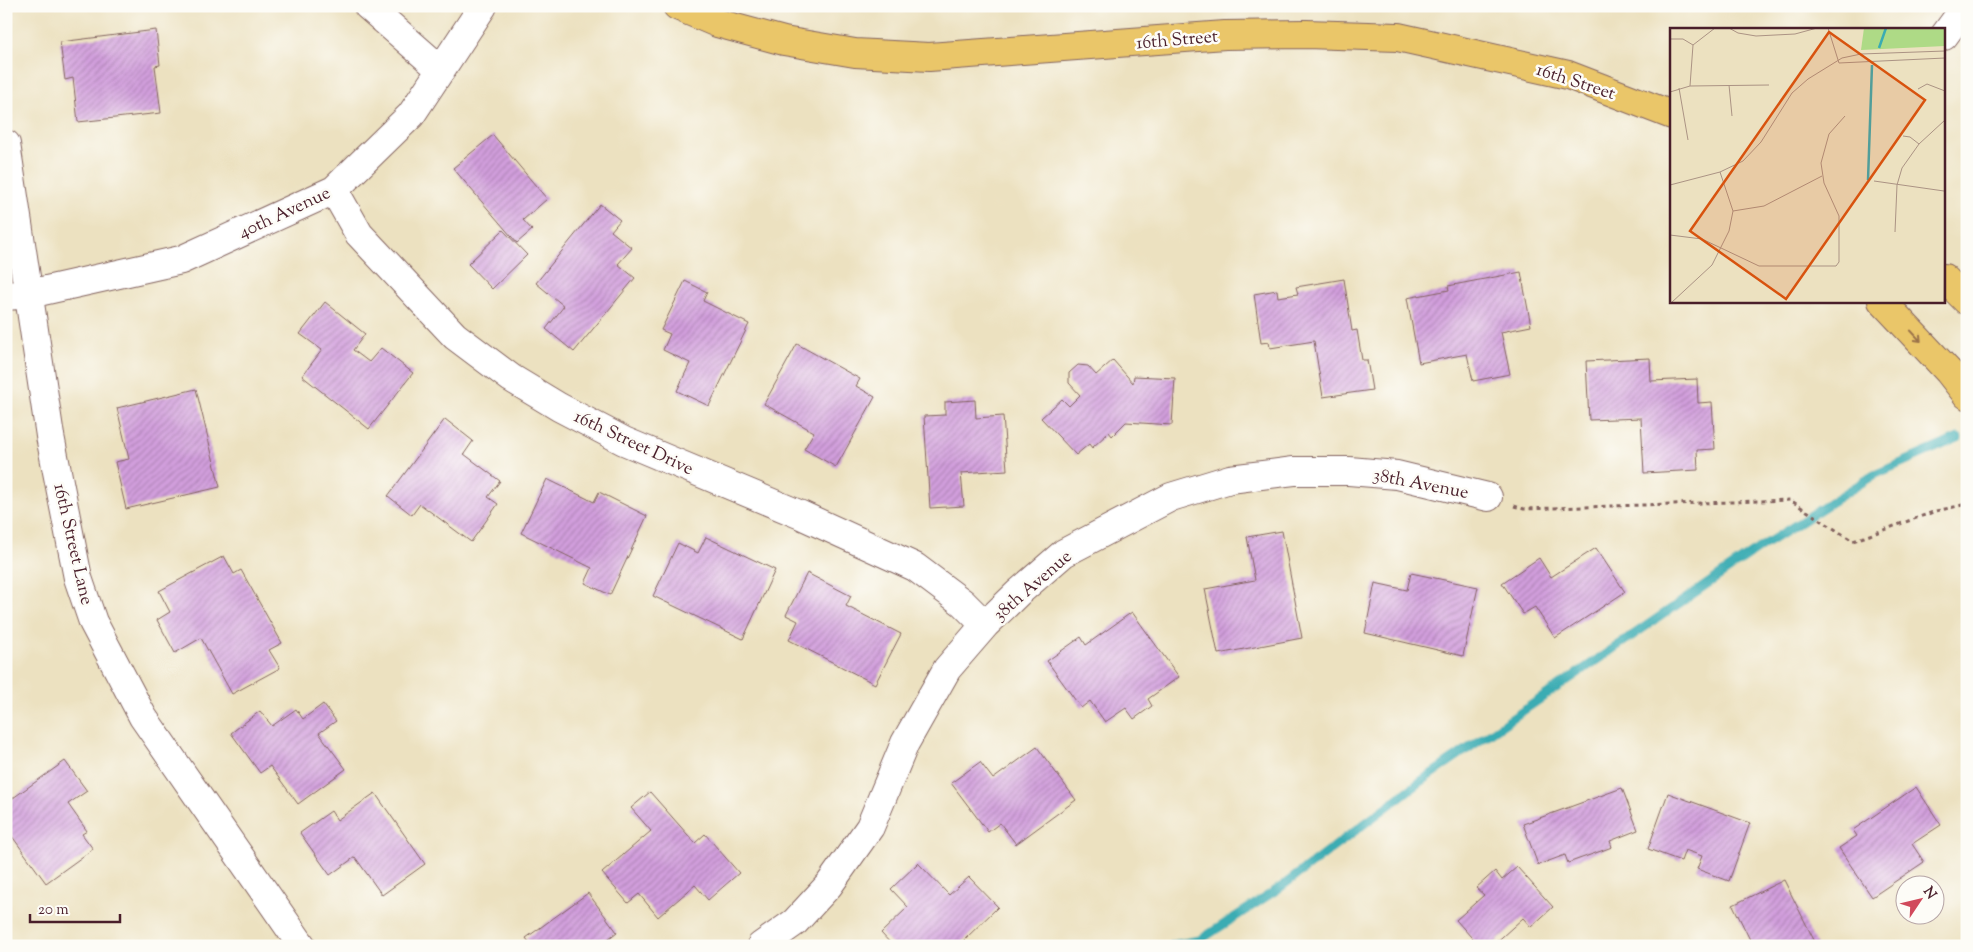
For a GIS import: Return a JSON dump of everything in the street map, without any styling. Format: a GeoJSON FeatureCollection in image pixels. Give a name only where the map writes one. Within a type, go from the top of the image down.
{"type":"FeatureCollection","features":[{"type":"Feature","properties":{"kind":"main road","name":"16th Street"},"geometry":{"type":"LineString","coordinates":[[677,6],[717,23],[784,41],[856,53],[929,57],[1225,34],[1398,37],[1568,75],[1670,114]]}},
{"type":"Feature","properties":{"kind":"main road"},"geometry":{"type":"LineString","coordinates":[[1946,280],[1967,301]]}},
{"type":"Feature","properties":{"kind":"main road"},"geometry":{"type":"LineString","coordinates":[[1883,302],[1949,372],[1967,395]]}},
{"type":"Feature","properties":{"kind":"street"},"geometry":{"type":"LineString","coordinates":[[368,6],[441,70]]}},
{"type":"Feature","properties":{"kind":"street","name":"40th Avenue"},"geometry":{"type":"LineString","coordinates":[[18,295],[181,260],[334,190],[411,115],[483,6]]}},
{"type":"Feature","properties":{"kind":"street"},"geometry":{"type":"LineString","coordinates":[[1946,33],[1966,6]]}},
{"type":"Feature","properties":{"kind":"street","name":"16th Street Lane"},"geometry":{"type":"LineString","coordinates":[[6,144],[14,200],[18,295],[50,436],[76,568],[93,622],[143,716],[302,946]]}},
{"type":"Feature","properties":{"kind":"street","name":"16th Street Drive"},"geometry":{"type":"LineString","coordinates":[[334,190],[359,234],[455,336],[511,378],[559,407],[624,441],[801,515],[915,568],[963,603],[985,625]]}},
{"type":"Feature","properties":{"kind":"street","name":"38th Avenue"},"geometry":{"type":"LineString","coordinates":[[761,946],[795,922],[834,878],[870,827],[905,743],[947,669],[985,625],[1018,592],[1064,553],[1171,497],[1230,480],[1294,471],[1349,471],[1397,475],[1488,497]]}},
{"type":"Feature","properties":{"kind":"path"},"geometry":{"type":"LineString","coordinates":[[1488,497],[1524,509],[1790,500],[1853,541],[1936,511],[1967,504]]}},
{"type":"Feature","properties":{"kind":"building"},"geometry":{"type":"Polygon","coordinates":[[[156,30],[160,65],[155,66],[161,113],[78,122],[73,78],[65,80],[60,42],[156,30]]]}},
{"type":"Feature","properties":{"kind":"building"},"geometry":{"type":"Polygon","coordinates":[[[493,135],[547,199],[523,220],[532,230],[517,243],[453,168],[493,135]]]}},
{"type":"Feature","properties":{"kind":"building"},"geometry":{"type":"Polygon","coordinates":[[[600,204],[620,220],[611,231],[632,248],[618,264],[635,278],[574,352],[546,329],[564,306],[536,283],[600,204]]]}},
{"type":"Feature","properties":{"kind":"building"},"geometry":{"type":"Polygon","coordinates":[[[503,230],[527,255],[492,289],[468,264],[503,230]]]}},
{"type":"Feature","properties":{"kind":"building"},"geometry":{"type":"Polygon","coordinates":[[[1521,272],[1531,326],[1501,332],[1510,374],[1473,381],[1467,354],[1419,363],[1407,298],[1449,290],[1448,286],[1521,272]]]}},
{"type":"Feature","properties":{"kind":"building"},"geometry":{"type":"Polygon","coordinates":[[[1344,279],[1352,331],[1357,330],[1362,360],[1367,360],[1372,390],[1323,397],[1314,341],[1270,348],[1269,342],[1261,343],[1254,294],[1277,290],[1278,297],[1298,294],[1296,287],[1344,279]]]}},
{"type":"Feature","properties":{"kind":"building"},"geometry":{"type":"Polygon","coordinates":[[[685,281],[707,292],[703,301],[749,324],[709,406],[677,391],[690,363],[663,350],[670,334],[661,330],[685,281]]]}},
{"type":"Feature","properties":{"kind":"building"},"geometry":{"type":"Polygon","coordinates":[[[325,302],[365,334],[353,350],[369,362],[381,348],[413,373],[369,429],[302,376],[322,350],[300,334],[325,302]]]}},
{"type":"Feature","properties":{"kind":"building"},"geometry":{"type":"Polygon","coordinates":[[[797,344],[860,379],[856,386],[875,397],[836,467],[804,449],[814,432],[764,404],[797,344]]]}},
{"type":"Feature","properties":{"kind":"building"},"geometry":{"type":"Polygon","coordinates":[[[1650,358],[1651,381],[1697,379],[1698,403],[1712,402],[1715,449],[1697,450],[1698,470],[1644,473],[1641,418],[1589,420],[1586,361],[1650,358]]]}},
{"type":"Feature","properties":{"kind":"building"},"geometry":{"type":"Polygon","coordinates":[[[1113,360],[1133,383],[1134,376],[1175,378],[1172,425],[1126,422],[1112,436],[1109,432],[1092,448],[1089,444],[1076,455],[1041,418],[1062,399],[1069,406],[1080,395],[1069,383],[1069,373],[1078,365],[1088,366],[1096,375],[1113,360]]]}},
{"type":"Feature","properties":{"kind":"building"},"geometry":{"type":"Polygon","coordinates":[[[196,389],[220,487],[126,509],[115,462],[129,459],[117,408],[196,389]]]}},
{"type":"Feature","properties":{"kind":"building"},"geometry":{"type":"Polygon","coordinates":[[[975,400],[976,418],[1003,416],[1007,470],[961,473],[964,506],[930,508],[924,416],[945,415],[945,402],[975,400]]]}},
{"type":"Feature","properties":{"kind":"building"},"geometry":{"type":"Polygon","coordinates":[[[445,419],[473,441],[464,454],[500,481],[488,497],[498,504],[471,542],[420,504],[412,515],[388,496],[445,419]]]}},
{"type":"Feature","properties":{"kind":"building"},"geometry":{"type":"Polygon","coordinates":[[[547,479],[594,502],[599,492],[647,516],[610,595],[585,583],[592,568],[521,533],[547,479]]]}},
{"type":"Feature","properties":{"kind":"building"},"geometry":{"type":"Polygon","coordinates":[[[1282,531],[1302,638],[1218,654],[1205,589],[1255,580],[1247,537],[1282,531]]]}},
{"type":"Feature","properties":{"kind":"building"},"geometry":{"type":"Polygon","coordinates":[[[706,537],[775,570],[743,639],[653,596],[678,543],[698,553],[706,537]]]}},
{"type":"Feature","properties":{"kind":"building"},"geometry":{"type":"Polygon","coordinates":[[[1596,548],[1625,592],[1555,638],[1535,607],[1523,614],[1502,583],[1539,558],[1551,577],[1596,548]]]}},
{"type":"Feature","properties":{"kind":"building"},"geometry":{"type":"Polygon","coordinates":[[[224,556],[234,574],[241,570],[282,643],[269,650],[280,668],[232,694],[201,638],[175,653],[157,620],[170,612],[159,591],[224,556]]]}},
{"type":"Feature","properties":{"kind":"building"},"geometry":{"type":"Polygon","coordinates":[[[807,573],[851,596],[846,606],[901,634],[875,684],[789,640],[798,621],[786,615],[807,573]]]}},
{"type":"Feature","properties":{"kind":"building"},"geometry":{"type":"Polygon","coordinates":[[[1411,573],[1478,587],[1463,656],[1365,633],[1375,583],[1407,590],[1411,573]]]}},
{"type":"Feature","properties":{"kind":"building"},"geometry":{"type":"Polygon","coordinates":[[[1132,612],[1179,677],[1148,699],[1152,706],[1134,719],[1126,708],[1105,722],[1090,701],[1081,708],[1047,661],[1081,637],[1086,645],[1132,612]]]}},
{"type":"Feature","properties":{"kind":"building"},"geometry":{"type":"Polygon","coordinates":[[[323,704],[336,721],[319,733],[346,769],[298,804],[270,766],[260,773],[231,733],[260,711],[272,726],[296,709],[303,719],[323,704]]]}},
{"type":"Feature","properties":{"kind":"building"},"geometry":{"type":"Polygon","coordinates":[[[1037,747],[1076,800],[1016,844],[1000,823],[988,832],[951,783],[980,762],[993,779],[1037,747]]]}},
{"type":"Feature","properties":{"kind":"building"},"geometry":{"type":"Polygon","coordinates":[[[65,761],[87,791],[68,804],[87,831],[82,834],[93,849],[46,883],[6,828],[6,803],[65,761]]]}},
{"type":"Feature","properties":{"kind":"building"},"geometry":{"type":"Polygon","coordinates":[[[1916,787],[1941,825],[1912,844],[1924,862],[1906,874],[1896,874],[1896,881],[1872,897],[1839,848],[1857,836],[1853,830],[1916,787]]]}},
{"type":"Feature","properties":{"kind":"building"},"geometry":{"type":"Polygon","coordinates":[[[1622,788],[1638,830],[1610,841],[1612,847],[1568,863],[1565,855],[1538,865],[1523,824],[1622,788]]]}},
{"type":"Feature","properties":{"kind":"building"},"geometry":{"type":"Polygon","coordinates":[[[650,792],[695,843],[705,834],[739,873],[708,900],[695,885],[658,917],[639,894],[628,903],[602,873],[651,831],[631,808],[650,792]]]}},
{"type":"Feature","properties":{"kind":"building"},"geometry":{"type":"Polygon","coordinates":[[[375,793],[425,864],[382,895],[355,857],[330,875],[300,833],[331,811],[337,820],[375,793]]]}},
{"type":"Feature","properties":{"kind":"building"},"geometry":{"type":"Polygon","coordinates":[[[1668,793],[1750,823],[1729,881],[1697,869],[1702,856],[1685,850],[1681,861],[1648,849],[1668,793]]]}},
{"type":"Feature","properties":{"kind":"building"},"geometry":{"type":"Polygon","coordinates":[[[918,863],[949,895],[969,877],[998,907],[963,941],[968,946],[893,946],[881,933],[908,907],[891,889],[918,863]]]}},
{"type":"Feature","properties":{"kind":"building"},"geometry":{"type":"Polygon","coordinates":[[[1517,867],[1553,907],[1531,927],[1523,918],[1492,946],[1479,946],[1456,920],[1484,895],[1476,888],[1495,871],[1502,880],[1517,867]]]}},
{"type":"Feature","properties":{"kind":"building"},"geometry":{"type":"Polygon","coordinates":[[[1784,880],[1817,946],[1768,946],[1765,940],[1753,946],[1733,905],[1784,880]]]}},
{"type":"Feature","properties":{"kind":"building"},"geometry":{"type":"Polygon","coordinates":[[[588,893],[617,932],[599,946],[532,946],[526,938],[588,893]]]}},
{"type":"Feature","properties":{"kind":"waterway"},"geometry":{"type":"LineString","coordinates":[[1172,945],[1200,940],[1281,887],[1421,781],[1761,547],[1874,475],[1958,438]]}}]}
